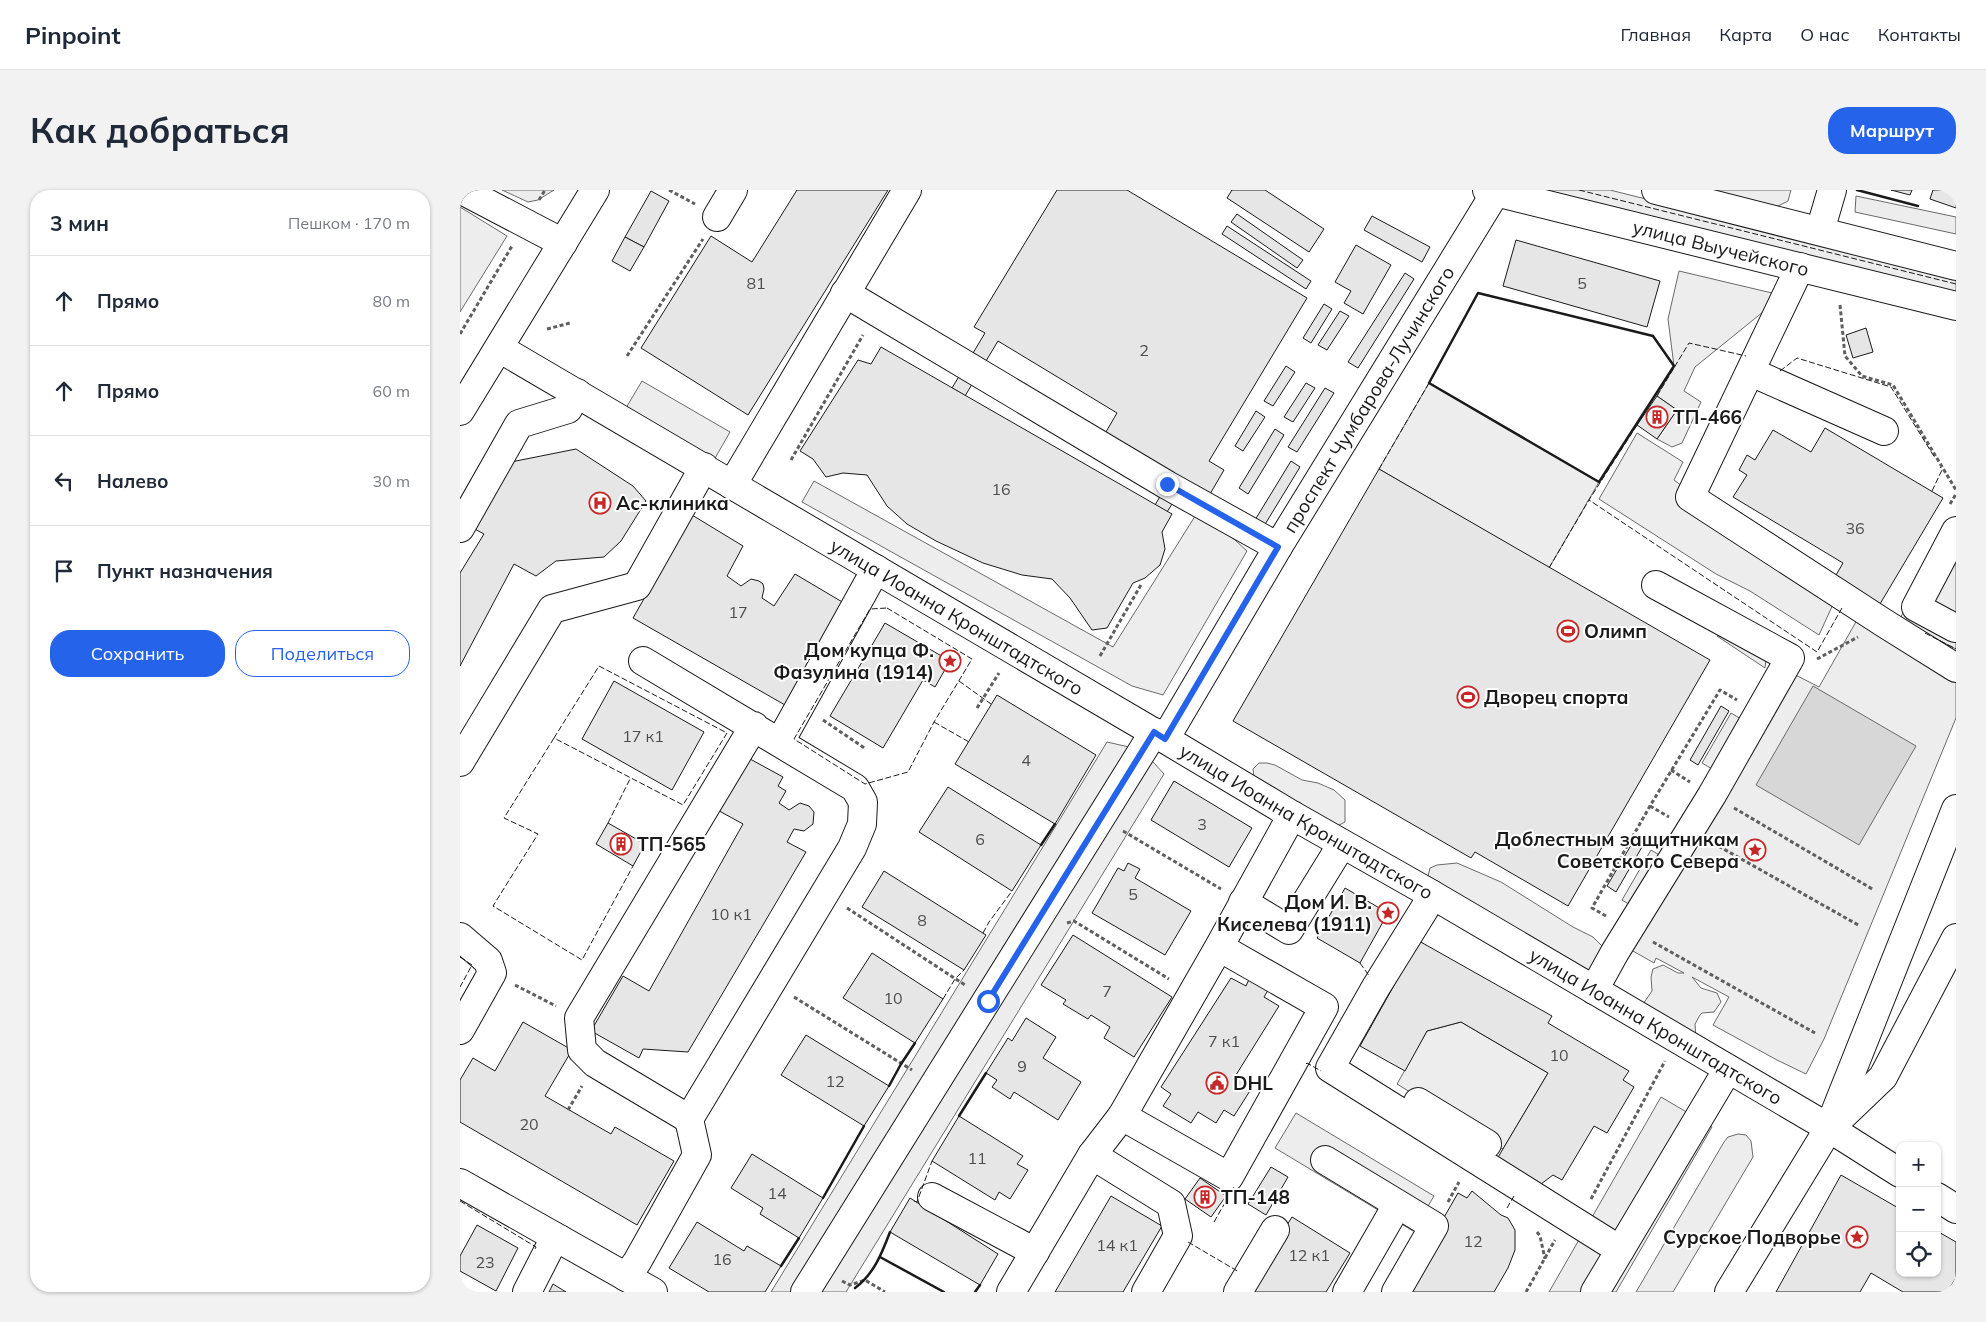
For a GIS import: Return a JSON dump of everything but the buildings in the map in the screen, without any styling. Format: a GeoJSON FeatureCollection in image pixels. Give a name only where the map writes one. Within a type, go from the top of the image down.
{"type":"FeatureCollection","features":[{"type":"Feature","properties":{"kind":"street"},"geometry":{"type":"LineString","coordinates":[[462,190],[563,243]]}},
{"type":"Feature","properties":{"kind":"street"},"geometry":{"type":"LineString","coordinates":[[460,411],[468,381],[499,348],[595,190]]}},
{"type":"Feature","properties":{"kind":"street"},"geometry":{"type":"LineString","coordinates":[[717,217],[733,190]]}},
{"type":"Feature","properties":{"kind":"street"},"geometry":{"type":"LineString","coordinates":[[732,485],[907,190]]}},
{"type":"Feature","properties":{"kind":"street"},"geometry":{"type":"LineString","coordinates":[[1656,190],[1956,266]]}},
{"type":"Feature","properties":{"kind":"street"},"geometry":{"type":"LineString","coordinates":[[1820,231],[1832,190]]}},
{"type":"Feature","properties":{"kind":"street","name":"улица Выучейского"},"geometry":{"type":"LineString","coordinates":[[1494,191],[1956,306]]}},
{"type":"Feature","properties":{"kind":"street","name":"проспект Чумбарова-Лучинского"},"geometry":{"type":"LineString","coordinates":[[805,1292],[1101,818],[1160,736],[1278,547],[1494,191]]}},
{"type":"Feature","properties":{"kind":"street"},"geometry":{"type":"LineString","coordinates":[[1800,267],[1690,497],[1884,624],[1956,668]]}},
{"type":"Feature","properties":{"kind":"street"},"geometry":{"type":"LineString","coordinates":[[845,294],[1173,488],[1278,547]]}},
{"type":"Feature","properties":{"kind":"street","name":"улица Иоанна Кронштадтского"},"geometry":{"type":"LineString","coordinates":[[499,348],[876,568],[1292,815],[1431,894],[1829,1128],[1896,1170]]}},
{"type":"Feature","properties":{"kind":"street"},"geometry":{"type":"LineString","coordinates":[[1751,372],[1884,431]]}},
{"type":"Feature","properties":{"kind":"street"},"geometry":{"type":"LineString","coordinates":[[460,528],[519,424],[568,409],[577,393]]}},
{"type":"Feature","properties":{"kind":"street"},"geometry":{"type":"LineString","coordinates":[[460,762],[552,609],[637,586],[704,468]]}},
{"type":"Feature","properties":{"kind":"street"},"geometry":{"type":"LineString","coordinates":[[1956,531],[1916,607],[1956,627],[1956,635]]}},
{"type":"Feature","properties":{"kind":"street"},"geometry":{"type":"LineString","coordinates":[[780,742],[876,568]]}},
{"type":"Feature","properties":{"kind":"street"},"geometry":{"type":"LineString","coordinates":[[1594,990],[1712,795],[1790,658],[1656,585]]}},
{"type":"Feature","properties":{"kind":"street"},"geometry":{"type":"LineString","coordinates":[[637,1286],[637,1262],[697,1155],[689,1119],[852,848],[862,824],[863,802],[855,788],[643,661]]}},
{"type":"Feature","properties":{"kind":"street"},"geometry":{"type":"LineString","coordinates":[[689,1119],[595,1063],[582,1050],[579,1018],[754,726]]}},
{"type":"Feature","properties":{"kind":"street"},"geometry":{"type":"LineString","coordinates":[[1729,1292],[1829,1128],[1956,809]]}},
{"type":"Feature","properties":{"kind":"street"},"geometry":{"type":"LineString","coordinates":[[1011,1292],[1092,1155],[1122,1116],[1292,815]]}},
{"type":"Feature","properties":{"kind":"street"},"geometry":{"type":"LineString","coordinates":[[1243,902],[1289,930],[1342,844]]}},
{"type":"Feature","properties":{"kind":"street"},"geometry":{"type":"LineString","coordinates":[[1431,894],[1425,908],[1376,987],[1330,1068],[1620,1250]]}},
{"type":"Feature","properties":{"kind":"street"},"geometry":{"type":"LineString","coordinates":[[460,937],[488,961],[492,973],[460,1030]]}},
{"type":"Feature","properties":{"kind":"street"},"geometry":{"type":"LineString","coordinates":[[1829,1128],[1883,1077],[1956,938]]}},
{"type":"Feature","properties":{"kind":"street"},"geometry":{"type":"LineString","coordinates":[[1122,1116],[1229,1177],[1324,1007],[1219,947]]}},
{"type":"Feature","properties":{"kind":"street"},"geometry":{"type":"LineString","coordinates":[[1338,1054],[1487,1144]]}},
{"type":"Feature","properties":{"kind":"street"},"geometry":{"type":"LineString","coordinates":[[1595,1292],[1728,1069]]}},
{"type":"Feature","properties":{"kind":"street"},"geometry":{"type":"LineString","coordinates":[[1092,1155],[1171,1204],[1178,1236],[1146,1292]]}},
{"type":"Feature","properties":{"kind":"street"},"geometry":{"type":"LineString","coordinates":[[1325,1160],[1434,1226],[1396,1292]]}},
{"type":"Feature","properties":{"kind":"street"},"geometry":{"type":"LineString","coordinates":[[460,1183],[637,1286]]}},
{"type":"Feature","properties":{"kind":"street"},"geometry":{"type":"LineString","coordinates":[[932,1197],[1035,1252]]}},
{"type":"Feature","properties":{"kind":"street"},"geometry":{"type":"LineString","coordinates":[[1941,1200],[1956,1209]]}},
{"type":"Feature","properties":{"kind":"street"},"geometry":{"type":"LineString","coordinates":[[1347,1292],[1398,1205]]}},
{"type":"Feature","properties":{"kind":"street"},"geometry":{"type":"LineString","coordinates":[[1238,1292],[1275,1230]]}},
{"type":"Feature","properties":{"kind":"street"},"geometry":{"type":"LineString","coordinates":[[527,1292],[550,1248],[559,1239]]}},
{"type":"Feature","properties":{"kind":"path"},"geometry":{"type":"LineString","coordinates":[[460,334],[545,190]]}},
{"type":"Feature","properties":{"kind":"path"},"geometry":{"type":"LineString","coordinates":[[627,356],[717,217]]}},
{"type":"Feature","properties":{"kind":"path"},"geometry":{"type":"LineString","coordinates":[[1840,305],[1845,356],[1862,376],[1893,385],[1956,490]]}},
{"type":"Feature","properties":{"kind":"path"},"geometry":{"type":"LineString","coordinates":[[790,460],[877,312]]}},
{"type":"Feature","properties":{"kind":"path"},"geometry":{"type":"LineString","coordinates":[[548,329],[570,323]]}},
{"type":"Feature","properties":{"kind":"path"},"geometry":{"type":"LineString","coordinates":[[1100,656],[1142,583]]}},
{"type":"Feature","properties":{"kind":"path"},"geometry":{"type":"LineString","coordinates":[[976,708],[1002,668]]}},
{"type":"Feature","properties":{"kind":"path"},"geometry":{"type":"LineString","coordinates":[[1592,908],[1671,770],[1720,690]]}},
{"type":"Feature","properties":{"kind":"path"},"geometry":{"type":"LineString","coordinates":[[820,718],[866,749]]}},
{"type":"Feature","properties":{"kind":"path"},"geometry":{"type":"LineString","coordinates":[[1671,770],[1694,784]]}},
{"type":"Feature","properties":{"kind":"path"},"geometry":{"type":"LineString","coordinates":[[1739,810],[1874,890]]}},
{"type":"Feature","properties":{"kind":"path"},"geometry":{"type":"LineString","coordinates":[[1101,818],[1243,902]]}},
{"type":"Feature","properties":{"kind":"path"},"geometry":{"type":"LineString","coordinates":[[1718,846],[1860,926]]}},
{"type":"Feature","properties":{"kind":"path"},"geometry":{"type":"LineString","coordinates":[[825,894],[988,1001]]}},
{"type":"Feature","properties":{"kind":"path"},"geometry":{"type":"LineString","coordinates":[[1030,932],[1074,921],[1192,993]]}},
{"type":"Feature","properties":{"kind":"path"},"geometry":{"type":"LineString","coordinates":[[1630,929],[1815,1033]]}},
{"type":"Feature","properties":{"kind":"path"},"geometry":{"type":"LineString","coordinates":[[492,973],[579,1018]]}},
{"type":"Feature","properties":{"kind":"path"},"geometry":{"type":"LineString","coordinates":[[772,982],[934,1083]]}},
{"type":"Feature","properties":{"kind":"path"},"geometry":{"type":"LineString","coordinates":[[1526,1292],[1546,1260],[1566,1217],[1583,1212],[1665,1060]]}},
{"type":"Feature","properties":{"kind":"path"},"geometry":{"type":"LineString","coordinates":[[1434,1226],[1461,1179]]}},
{"type":"Feature","properties":{"kind":"path"},"geometry":{"type":"LineString","coordinates":[[1535,1230],[1540,1236],[1546,1260]]}},
{"type":"Feature","properties":{"kind":"path"},"geometry":{"type":"LineString","coordinates":[[819,1269],[850,1285],[865,1280],[885,1292]]}},
{"type":"Feature","properties":{"kind":"shaded area"},"geometry":{"type":"Polygon","coordinates":[[[502,190],[554,190],[538,200],[528,202],[502,190]]]}},
{"type":"Feature","properties":{"kind":"shaded area"},"geometry":{"type":"Polygon","coordinates":[[[1545,190],[1610,190],[1956,277],[1956,293],[1545,190]]]}},
{"type":"Feature","properties":{"kind":"shaded area"},"geometry":{"type":"Polygon","coordinates":[[[1695,190],[1791,190],[1788,201],[1772,209],[1695,190]]]}},
{"type":"Feature","properties":{"kind":"shaded area"},"geometry":{"type":"Polygon","coordinates":[[[1856,196],[1956,217],[1956,234],[1855,212],[1856,196]]]}},
{"type":"Feature","properties":{"kind":"shaded area"},"geometry":{"type":"Polygon","coordinates":[[[460,207],[507,236],[460,312],[460,207]]]}},
{"type":"Feature","properties":{"kind":"shaded area"},"geometry":{"type":"Polygon","coordinates":[[[1679,271],[1772,293],[1774,303],[1695,367],[1684,391],[1701,402],[1682,443],[1672,447],[1657,439],[1677,410],[1657,396],[1674,366],[1668,319],[1679,271]]]}},
{"type":"Feature","properties":{"kind":"shaded area"},"geometry":{"type":"Polygon","coordinates":[[[642,381],[730,432],[714,460],[626,408],[642,381]]]}},
{"type":"Feature","properties":{"kind":"shaded area"},"geometry":{"type":"Polygon","coordinates":[[[1429,383],[1599,482],[1549,568],[1379,469],[1429,383]]]}},
{"type":"Feature","properties":{"kind":"shaded area"},"geometry":{"type":"Polygon","coordinates":[[[1637,433],[1683,462],[1674,480],[1835,600],[1819,635],[1750,591],[1716,574],[1599,499],[1637,433]]]}},
{"type":"Feature","properties":{"kind":"shaded area"},"geometry":{"type":"Polygon","coordinates":[[[814,481],[1113,647],[1197,513],[1247,551],[1163,695],[1132,686],[802,502],[814,481]]]}},
{"type":"Feature","properties":{"kind":"shaded area"},"geometry":{"type":"Polygon","coordinates":[[[1956,518],[1956,649],[1899,620],[1956,518]]]}},
{"type":"Feature","properties":{"kind":"shaded area"},"geometry":{"type":"Polygon","coordinates":[[[1857,620],[1956,680],[1956,718],[1824,1039],[1806,1074],[1713,1025],[1729,997],[1692,977],[1701,988],[1717,993],[1721,1002],[1714,1012],[1702,1013],[1700,1015],[1695,1024],[1696,1040],[1643,1004],[1652,991],[1651,977],[1653,969],[1663,965],[1678,973],[1684,973],[1656,958],[1654,963],[1612,939],[1632,906],[1622,900],[1651,850],[1661,856],[1712,769],[1702,763],[1731,713],[1741,719],[1772,663],[1819,687],[1857,620]]]}},
{"type":"Feature","properties":{"kind":"shaded area"},"geometry":{"type":"Polygon","coordinates":[[[1726,635],[1766,659],[1765,668],[1717,636],[1726,635]]]}},
{"type":"Feature","properties":{"kind":"shaded area"},"geometry":{"type":"Polygon","coordinates":[[[1813,686],[1916,746],[1859,845],[1756,785],[1813,686]]]}},
{"type":"Feature","properties":{"kind":"shaded area"},"geometry":{"type":"Polygon","coordinates":[[[1107,742],[1142,750],[1164,774],[846,1292],[771,1292],[1107,742]]]}},
{"type":"Feature","properties":{"kind":"shaded area"},"geometry":{"type":"Polygon","coordinates":[[[1259,763],[1275,765],[1302,780],[1318,783],[1334,790],[1345,800],[1345,822],[1339,825],[1332,825],[1254,777],[1253,769],[1259,763]]]}},
{"type":"Feature","properties":{"kind":"shaded area"},"geometry":{"type":"Polygon","coordinates":[[[1457,863],[1501,882],[1573,927],[1593,937],[1603,947],[1602,967],[1583,973],[1431,883],[1428,876],[1430,868],[1437,865],[1457,863]]]}},
{"type":"Feature","properties":{"kind":"shaded area"},"geometry":{"type":"Polygon","coordinates":[[[1461,1022],[1548,1073],[1503,1149],[1397,1084],[1427,1031],[1461,1022]]]}},
{"type":"Feature","properties":{"kind":"shaded area"},"geometry":{"type":"Polygon","coordinates":[[[1661,1097],[1712,1127],[1616,1292],[1549,1292],[1661,1097]]]}},
{"type":"Feature","properties":{"kind":"shaded area"},"geometry":{"type":"Polygon","coordinates":[[[1296,1113],[1434,1196],[1413,1231],[1275,1148],[1296,1113]]]}},
{"type":"Feature","properties":{"kind":"shaded area"},"geometry":{"type":"Polygon","coordinates":[[[1738,1134],[1746,1135],[1751,1141],[1753,1157],[1673,1292],[1636,1292],[1724,1142],[1728,1137],[1738,1134]]]}},
{"type":"Feature","properties":{"kind":"fence"},"geometry":{"type":"LineString","coordinates":[[1579,190],[1956,284]]}},
{"type":"Feature","properties":{"kind":"fence"},"geometry":{"type":"LineString","coordinates":[[1657,396],[1689,343],[1746,356]]}},
{"type":"Feature","properties":{"kind":"fence"},"geometry":{"type":"LineString","coordinates":[[1780,371],[1797,358],[1891,387],[1935,458]]}},
{"type":"Feature","properties":{"kind":"fence"},"geometry":{"type":"LineString","coordinates":[[1379,469],[1429,383],[1599,482]]}},
{"type":"Feature","properties":{"kind":"fence"},"geometry":{"type":"LineString","coordinates":[[1637,425],[1589,500],[1817,652],[1842,608]]}},
{"type":"Feature","properties":{"kind":"fence"},"geometry":{"type":"LineString","coordinates":[[1932,491],[1942,470],[1940,467]]}},
{"type":"Feature","properties":{"kind":"fence"},"geometry":{"type":"LineString","coordinates":[[1549,568],[1589,500]]}},
{"type":"Feature","properties":{"kind":"fence"},"geometry":{"type":"LineString","coordinates":[[887,608],[972,659],[934,722],[908,772],[865,784],[794,739],[870,609],[887,608]]}},
{"type":"Feature","properties":{"kind":"fence"},"geometry":{"type":"LineString","coordinates":[[1925,633],[1956,649]]}},
{"type":"Feature","properties":{"kind":"fence"},"geometry":{"type":"LineString","coordinates":[[599,666],[727,733],[683,805],[554,738],[599,666]]}},
{"type":"Feature","properties":{"kind":"fence"},"geometry":{"type":"LineString","coordinates":[[959,681],[991,704]]}},
{"type":"Feature","properties":{"kind":"fence"},"geometry":{"type":"LineString","coordinates":[[934,722],[969,742]]}},
{"type":"Feature","properties":{"kind":"fence"},"geometry":{"type":"LineString","coordinates":[[554,738],[504,818],[538,834],[493,906],[582,960],[633,866]]}},
{"type":"Feature","properties":{"kind":"fence"},"geometry":{"type":"LineString","coordinates":[[608,823],[630,779]]}},
{"type":"Feature","properties":{"kind":"fence"},"geometry":{"type":"LineString","coordinates":[[983,933],[1012,891]]}},
{"type":"Feature","properties":{"kind":"fence"},"geometry":{"type":"LineString","coordinates":[[460,957],[472,965],[460,987]]}},
{"type":"Feature","properties":{"kind":"fence"},"geometry":{"type":"LineString","coordinates":[[1360,963],[1370,977]]}},
{"type":"Feature","properties":{"kind":"fence"},"geometry":{"type":"LineString","coordinates":[[943,999],[955,979],[964,970]]}},
{"type":"Feature","properties":{"kind":"fence"},"geometry":{"type":"LineString","coordinates":[[1306,1064],[1321,1071]]}},
{"type":"Feature","properties":{"kind":"fence"},"geometry":{"type":"LineString","coordinates":[[914,1201],[917,1202],[932,1161]]}},
{"type":"Feature","properties":{"kind":"fence"},"geometry":{"type":"LineString","coordinates":[[1214,1222],[1234,1187]]}},
{"type":"Feature","properties":{"kind":"fence"},"geometry":{"type":"LineString","coordinates":[[1507,1208],[1514,1196]]}},
{"type":"Feature","properties":{"kind":"fence"},"geometry":{"type":"LineString","coordinates":[[460,1201],[536,1247],[535,1249]]}},
{"type":"Feature","properties":{"kind":"fence"},"geometry":{"type":"LineString","coordinates":[[1188,1242],[1239,1272]]}},
{"type":"Feature","properties":{"kind":"fence"},"geometry":{"type":"LineString","coordinates":[[460,1288],[466,1292]]}},
{"type":"Feature","properties":{"kind":"wall"},"geometry":{"type":"LineString","coordinates":[[1857,190],[1918,206]]}},
{"type":"Feature","properties":{"kind":"wall"},"geometry":{"type":"LineString","coordinates":[[1478,293],[1653,336],[1674,366],[1599,482],[1429,383],[1478,293]]}},
{"type":"Feature","properties":{"kind":"wall"},"geometry":{"type":"LineString","coordinates":[[1041,845],[1055,824]]}},
{"type":"Feature","properties":{"kind":"wall"},"geometry":{"type":"LineString","coordinates":[[889,1086],[915,1043]]}},
{"type":"Feature","properties":{"kind":"wall"},"geometry":{"type":"LineString","coordinates":[[959,1116],[986,1073]]}},
{"type":"Feature","properties":{"kind":"wall"},"geometry":{"type":"LineString","coordinates":[[823,1198],[864,1126]]}},
{"type":"Feature","properties":{"kind":"wall"},"geometry":{"type":"LineString","coordinates":[[855,1288],[872,1270],[890,1232]]}},
{"type":"Feature","properties":{"kind":"wall"},"geometry":{"type":"LineString","coordinates":[[781,1266],[799,1238]]}},
{"type":"Feature","properties":{"kind":"wall"},"geometry":{"type":"LineString","coordinates":[[880,1257],[944,1292]]}},
{"type":"Feature","properties":{"kind":"wall"},"geometry":{"type":"LineString","coordinates":[[975,1292],[980,1285]]}},
{"type":"Feature","properties":{"kind":"place","name":"ТП-466"},"geometry":{"type":"Point","coordinates":[1657,417]}},
{"type":"Feature","properties":{"kind":"place","name":"Ас-клиника"},"geometry":{"type":"Point","coordinates":[600,503]}},
{"type":"Feature","properties":{"kind":"place","name":"Олимп"},"geometry":{"type":"Point","coordinates":[1568,631]}},
{"type":"Feature","properties":{"kind":"place","name":"Дом купца Ф. Фазулина (1914)"},"geometry":{"type":"Point","coordinates":[950,661]}},
{"type":"Feature","properties":{"kind":"place","name":"Дворец спорта"},"geometry":{"type":"Point","coordinates":[1468,697]}},
{"type":"Feature","properties":{"kind":"place","name":"ТП-565"},"geometry":{"type":"Point","coordinates":[621,844]}},
{"type":"Feature","properties":{"kind":"place","name":"Доблестным защитникам Советского Севера"},"geometry":{"type":"Point","coordinates":[1755,850]}},
{"type":"Feature","properties":{"kind":"place","name":"Дом И. В. Киселева (1911)"},"geometry":{"type":"Point","coordinates":[1388,913]}},
{"type":"Feature","properties":{"kind":"place","name":"DHL"},"geometry":{"type":"Point","coordinates":[1217,1083]}},
{"type":"Feature","properties":{"kind":"place","name":"ТП-148"},"geometry":{"type":"Point","coordinates":[1205,1197]}},
{"type":"Feature","properties":{"kind":"place","name":"Cурское Подворье"},"geometry":{"type":"Point","coordinates":[1857,1237]}},
{"type":"Feature","properties":{"kind":"route"},"geometry":{"type":"LineString","coordinates":[[988,1001],[1154,732],[1165,739],[1278,547],[1167,484]]}}]}
